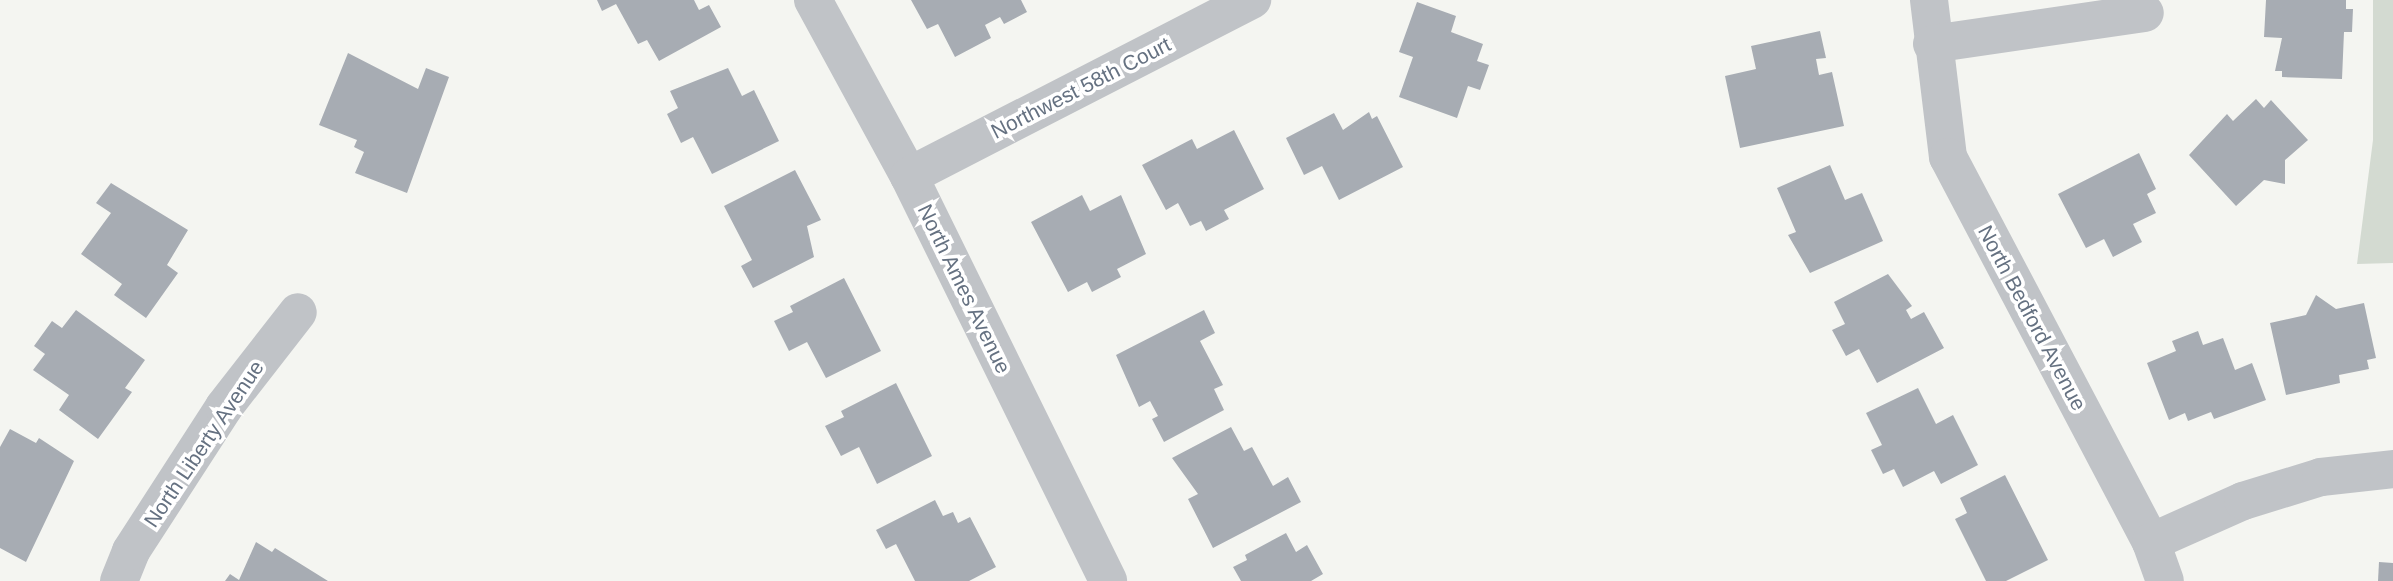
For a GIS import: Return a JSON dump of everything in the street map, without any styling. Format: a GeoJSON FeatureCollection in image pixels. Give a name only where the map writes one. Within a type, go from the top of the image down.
{"type":"FeatureCollection","features":[{"type":"Feature","properties":{"kind":"street","name":"North Ames Avenue"},"geometry":{"type":"LineString","coordinates":[[813,0],[909,176],[1108,581]]}},
{"type":"Feature","properties":{"kind":"street","name":"Northwest 58th Court"},"geometry":{"type":"LineString","coordinates":[[909,176],[1252,0]]}},
{"type":"Feature","properties":{"kind":"street","name":"North Bedford Avenue"},"geometry":{"type":"LineString","coordinates":[[1929,0],[1932,44],[1948,156],[2151,542],[2165,581]]}},
{"type":"Feature","properties":{"kind":"street"},"geometry":{"type":"LineString","coordinates":[[1932,44],[2146,13]]}},
{"type":"Feature","properties":{"kind":"street","name":"North Liberty Avenue"},"geometry":{"type":"LineString","coordinates":[[119,581],[131,551],[224,407],[298,312]]}},
{"type":"Feature","properties":{"kind":"street"},"geometry":{"type":"LineString","coordinates":[[2151,542],[2243,501],[2320,477],[2393,468]]}},
{"type":"Feature","properties":{"kind":"shaded area"},"geometry":{"type":"Polygon","coordinates":[[[2373,0],[2393,0],[2393,263],[2357,264],[2373,140],[2373,0]]]}},
{"type":"Feature","properties":{"kind":"building"},"geometry":{"type":"Polygon","coordinates":[[[597,0],[694,0],[699,10],[709,5],[721,27],[659,61],[647,40],[638,44],[616,4],[602,11],[597,0]]]}},
{"type":"Feature","properties":{"kind":"building"},"geometry":{"type":"Polygon","coordinates":[[[911,0],[1021,0],[1027,12],[1004,24],[1000,17],[985,25],[991,38],[955,57],[938,24],[927,29],[911,0]]]}},
{"type":"Feature","properties":{"kind":"building"},"geometry":{"type":"Polygon","coordinates":[[[2266,0],[2346,0],[2346,9],[2353,9],[2352,32],[2344,32],[2342,79],[2282,77],[2282,71],[2275,71],[2282,38],[2264,37],[2266,0]]]}},
{"type":"Feature","properties":{"kind":"building"},"geometry":{"type":"Polygon","coordinates":[[[1417,2],[1456,16],[1451,32],[1483,44],[1477,61],[1489,65],[1480,90],[1468,86],[1457,118],[1399,97],[1413,57],[1399,52],[1417,2]]]}},
{"type":"Feature","properties":{"kind":"building"},"geometry":{"type":"Polygon","coordinates":[[[1820,31],[1826,58],[1816,59],[1819,75],[1832,72],[1844,126],[1740,148],[1725,76],[1756,69],[1751,46],[1820,31]]]}},
{"type":"Feature","properties":{"kind":"building"},"geometry":{"type":"Polygon","coordinates":[[[348,53],[418,89],[426,68],[449,77],[407,193],[355,173],[364,152],[354,147],[357,140],[319,125],[348,53]]]}},
{"type":"Feature","properties":{"kind":"building"},"geometry":{"type":"Polygon","coordinates":[[[728,68],[742,96],[754,90],[779,141],[712,174],[693,137],[681,143],[667,114],[678,108],[670,91],[728,68]]]}},
{"type":"Feature","properties":{"kind":"building"},"geometry":{"type":"Polygon","coordinates":[[[2256,99],[2264,108],[2271,100],[2308,140],[2285,160],[2285,184],[2264,180],[2236,206],[2189,155],[2227,114],[2233,121],[2256,99]]]}},
{"type":"Feature","properties":{"kind":"building"},"geometry":{"type":"Polygon","coordinates":[[[1369,112],[1372,119],[1377,116],[1403,167],[1339,200],[1322,166],[1304,175],[1286,138],[1334,113],[1343,130],[1369,112]]]}},
{"type":"Feature","properties":{"kind":"building"},"geometry":{"type":"Polygon","coordinates":[[[1234,130],[1264,189],[1224,210],[1229,219],[1206,231],[1201,221],[1190,226],[1178,203],[1166,210],[1142,165],[1192,139],[1197,149],[1234,130]]]}},
{"type":"Feature","properties":{"kind":"building"},"geometry":{"type":"Polygon","coordinates":[[[2139,153],[2156,189],[2147,194],[2156,213],[2133,224],[2142,242],[2113,257],[2104,239],[2086,248],[2058,194],[2139,153]]]}},
{"type":"Feature","properties":{"kind":"building"},"geometry":{"type":"Polygon","coordinates":[[[1830,165],[1845,200],[1862,193],[1883,241],[1810,273],[1788,235],[1796,232],[1777,188],[1830,165]]]}},
{"type":"Feature","properties":{"kind":"building"},"geometry":{"type":"Polygon","coordinates":[[[795,170],[821,220],[807,226],[814,257],[753,288],[741,266],[752,260],[724,206],[795,170]]]}},
{"type":"Feature","properties":{"kind":"building"},"geometry":{"type":"Polygon","coordinates":[[[111,183],[188,230],[167,265],[178,273],[146,318],[114,295],[122,284],[81,254],[111,213],[96,203],[111,183]]]}},
{"type":"Feature","properties":{"kind":"building"},"geometry":{"type":"Polygon","coordinates":[[[1082,195],[1090,211],[1121,195],[1146,254],[1117,269],[1121,277],[1092,292],[1087,282],[1068,292],[1031,222],[1082,195]]]}},
{"type":"Feature","properties":{"kind":"building"},"geometry":{"type":"Polygon","coordinates":[[[1888,274],[1912,306],[1906,310],[1911,319],[1924,312],[1944,348],[1877,383],[1859,349],[1846,356],[1832,330],[1845,324],[1834,302],[1888,274]]]}},
{"type":"Feature","properties":{"kind":"building"},"geometry":{"type":"Polygon","coordinates":[[[844,278],[881,351],[826,378],[807,342],[789,351],[774,321],[793,312],[790,306],[844,278]]]}},
{"type":"Feature","properties":{"kind":"building"},"geometry":{"type":"Polygon","coordinates":[[[2316,295],[2336,309],[2364,303],[2376,358],[2367,360],[2369,369],[2339,375],[2340,383],[2286,395],[2270,323],[2306,315],[2316,295]]]}},
{"type":"Feature","properties":{"kind":"building"},"geometry":{"type":"Polygon","coordinates":[[[76,310],[145,360],[125,388],[132,392],[98,439],[59,410],[69,395],[33,370],[45,354],[34,346],[52,321],[62,328],[76,310]]]}},
{"type":"Feature","properties":{"kind":"building"},"geometry":{"type":"Polygon","coordinates":[[[1204,310],[1215,333],[1200,341],[1223,385],[1214,389],[1224,410],[1164,442],[1152,419],[1158,416],[1150,401],[1139,407],[1116,355],[1204,310]]]}},
{"type":"Feature","properties":{"kind":"building"},"geometry":{"type":"Polygon","coordinates":[[[2198,331],[2203,345],[2223,338],[2235,370],[2252,363],[2266,400],[2214,419],[2211,412],[2188,421],[2185,413],[2169,420],[2147,363],[2176,351],[2172,341],[2198,331]]]}},
{"type":"Feature","properties":{"kind":"building"},"geometry":{"type":"Polygon","coordinates":[[[896,383],[932,456],[877,484],[859,447],[841,456],[825,426],[844,417],[841,411],[896,383]]]}},
{"type":"Feature","properties":{"kind":"building"},"geometry":{"type":"Polygon","coordinates":[[[1918,388],[1936,424],[1953,415],[1978,465],[1941,484],[1934,471],[1903,487],[1894,469],[1883,474],[1871,450],[1882,445],[1866,413],[1918,388]]]}},
{"type":"Feature","properties":{"kind":"building"},"geometry":{"type":"Polygon","coordinates":[[[1231,427],[1244,451],[1252,447],[1273,486],[1288,477],[1301,502],[1213,548],[1188,499],[1198,494],[1172,458],[1231,427]]]}},
{"type":"Feature","properties":{"kind":"building"},"geometry":{"type":"Polygon","coordinates":[[[10,429],[36,443],[39,438],[74,461],[26,562],[0,548],[0,447],[10,429]]]}},
{"type":"Feature","properties":{"kind":"building"},"geometry":{"type":"Polygon","coordinates":[[[2005,475],[2048,560],[2006,581],[1986,581],[1955,519],[1967,513],[1960,498],[2005,475]]]}},
{"type":"Feature","properties":{"kind":"building"},"geometry":{"type":"Polygon","coordinates":[[[935,500],[943,516],[953,512],[958,523],[970,517],[996,567],[969,581],[915,581],[896,544],[886,549],[876,530],[935,500]]]}},
{"type":"Feature","properties":{"kind":"building"},"geometry":{"type":"Polygon","coordinates":[[[1286,533],[1296,552],[1307,545],[1323,574],[1311,581],[1241,581],[1233,567],[1247,560],[1245,555],[1286,533]]]}},
{"type":"Feature","properties":{"kind":"building"},"geometry":{"type":"Polygon","coordinates":[[[256,542],[272,552],[275,548],[328,581],[225,581],[230,574],[239,580],[256,542]]]}},
{"type":"Feature","properties":{"kind":"building"},"geometry":{"type":"Polygon","coordinates":[[[2379,562],[2393,563],[2393,581],[2378,581],[2379,562]]]}}]}
